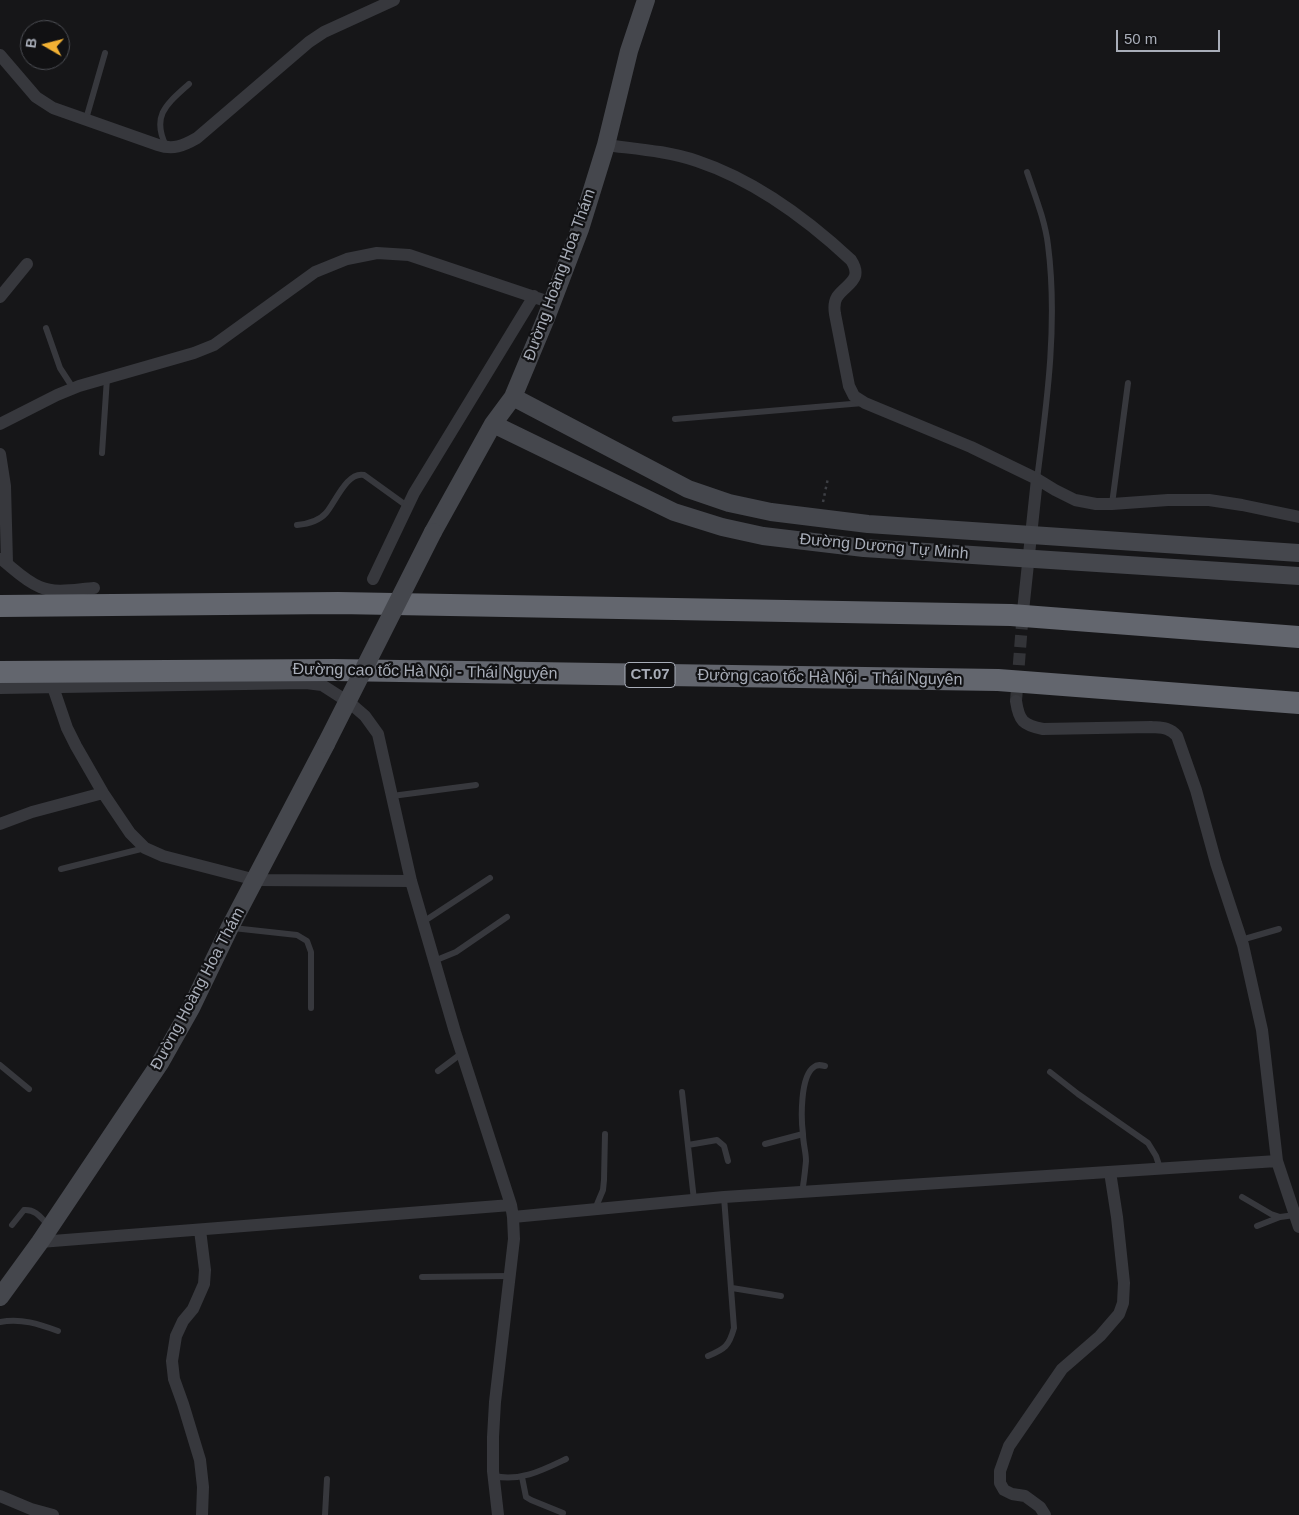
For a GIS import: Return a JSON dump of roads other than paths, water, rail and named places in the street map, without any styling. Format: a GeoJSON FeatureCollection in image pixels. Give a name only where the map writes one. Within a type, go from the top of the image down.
{"type":"FeatureCollection","features":[{"type":"Feature","properties":{"kind":"highway"},"geometry":{"type":"LineString","coordinates":[[0,606],[338,602],[1011,615],[1299,637]]}},
{"type":"Feature","properties":{"kind":"highway","name":"Đường cao tốc Hà Nội - Thái Nguyên"},"geometry":{"type":"LineString","coordinates":[[0,672],[334,670],[998,680],[1299,703]]}},
{"type":"Feature","properties":{"kind":"street"},"geometry":{"type":"LineString","coordinates":[[0,55],[36,97],[53,108],[167,148],[177,148],[197,138],[309,42],[324,32],[394,0]]}},
{"type":"Feature","properties":{"kind":"street","name":"Đường Hoàng Hoa Thám"},"geometry":{"type":"LineString","coordinates":[[0,1297],[40,1242],[160,1063],[191,1008],[433,532],[493,424],[513,397],[580,229],[606,145],[629,51],[646,0]]}},
{"type":"Feature","properties":{"kind":"street"},"geometry":{"type":"LineString","coordinates":[[606,145],[654,151],[696,160],[740,179],[776,201],[808,224],[850,260],[855,266],[853,280],[834,304],[849,386],[854,396],[864,403],[971,447],[1037,478],[1075,500],[1096,504],[1208,500],[1299,517]]}},
{"type":"Feature","properties":{"kind":"street"},"geometry":{"type":"LineString","coordinates":[[0,424],[73,388],[194,353],[214,345],[315,272],[346,259],[377,252],[409,255],[552,303]]}},
{"type":"Feature","properties":{"kind":"street"},"geometry":{"type":"LineString","coordinates":[[0,297],[27,264]]}},
{"type":"Feature","properties":{"kind":"street"},"geometry":{"type":"LineString","coordinates":[[373,579],[407,506],[534,296]]}},
{"type":"Feature","properties":{"kind":"street","name":"Đường Dương Tự Minh"},"geometry":{"type":"LineString","coordinates":[[513,397],[688,489],[729,503],[771,512],[868,524],[1299,553]]}},
{"type":"Feature","properties":{"kind":"street","name":"Đường Dương Tự Minh"},"geometry":{"type":"LineString","coordinates":[[493,424],[674,512],[722,527],[763,536],[864,548],[1299,576]]}},
{"type":"Feature","properties":{"kind":"street"},"geometry":{"type":"LineString","coordinates":[[0,454],[5,486],[3,561],[27,580],[41,588],[58,590],[94,588]]}},
{"type":"Feature","properties":{"kind":"street"},"geometry":{"type":"LineString","coordinates":[[1023,611],[1037,478]]}},
{"type":"Feature","properties":{"kind":"street"},"geometry":{"type":"LineString","coordinates":[[0,688],[306,683],[322,686],[350,703],[365,716],[378,734],[410,880],[512,1211],[514,1238],[495,1402],[493,1437],[498,1515]]}},
{"type":"Feature","properties":{"kind":"street"},"geometry":{"type":"LineString","coordinates":[[53,687],[67,728],[76,746],[103,793],[130,833],[145,848],[163,856],[256,880],[410,880]]}},
{"type":"Feature","properties":{"kind":"street"},"geometry":{"type":"LineString","coordinates":[[1016,701],[1018,714],[1022,722],[1031,727],[1043,729],[1151,727],[1166,728],[1177,736],[1196,790],[1216,863],[1241,940],[1262,1030],[1277,1161],[1297,1221]]}},
{"type":"Feature","properties":{"kind":"street"},"geometry":{"type":"LineString","coordinates":[[0,824],[32,812],[103,793]]}},
{"type":"Feature","properties":{"kind":"street"},"geometry":{"type":"LineString","coordinates":[[40,1242],[512,1211],[595,1209],[724,1197],[1277,1161]]}},
{"type":"Feature","properties":{"kind":"street"},"geometry":{"type":"LineString","coordinates":[[1045,1515],[1040,1507],[1025,1496],[1012,1494],[1004,1490],[1000,1483],[1000,1471],[1009,1446],[1062,1369],[1100,1336],[1119,1314],[1123,1302],[1124,1282],[1110,1172]]}},
{"type":"Feature","properties":{"kind":"street"},"geometry":{"type":"LineString","coordinates":[[200,1230],[205,1270],[204,1284],[199,1298],[183,1321],[176,1336],[172,1361],[174,1379],[200,1460],[203,1487],[202,1515]]}},
{"type":"Feature","properties":{"kind":"street"},"geometry":{"type":"LineString","coordinates":[[0,1496],[31,1509],[53,1515]]}},
{"type":"Feature","properties":{"kind":"lane"},"geometry":{"type":"LineString","coordinates":[[86,119],[105,53]]}},
{"type":"Feature","properties":{"kind":"lane"},"geometry":{"type":"LineString","coordinates":[[167,148],[160,124],[161,113],[166,105],[188,84]]}},
{"type":"Feature","properties":{"kind":"lane"},"geometry":{"type":"LineString","coordinates":[[1027,172],[1040,210],[1048,244],[1051,285],[1052,323],[1049,382],[1037,478]]}},
{"type":"Feature","properties":{"kind":"lane"},"geometry":{"type":"LineString","coordinates":[[46,328],[60,368],[73,388]]}},
{"type":"Feature","properties":{"kind":"lane"},"geometry":{"type":"LineString","coordinates":[[102,453],[107,378]]}},
{"type":"Feature","properties":{"kind":"lane"},"geometry":{"type":"LineString","coordinates":[[1112,504],[1128,383]]}},
{"type":"Feature","properties":{"kind":"lane"},"geometry":{"type":"LineString","coordinates":[[675,419],[864,403]]}},
{"type":"Feature","properties":{"kind":"lane"},"geometry":{"type":"LineString","coordinates":[[297,524],[318,520],[326,514],[342,488],[359,474],[364,475],[407,506]]}},
{"type":"Feature","properties":{"kind":"lane"},"geometry":{"type":"LineString","coordinates":[[392,796],[476,785]]}},
{"type":"Feature","properties":{"kind":"lane"},"geometry":{"type":"LineString","coordinates":[[61,868],[145,848]]}},
{"type":"Feature","properties":{"kind":"lane"},"geometry":{"type":"LineString","coordinates":[[423,922],[490,878]]}},
{"type":"Feature","properties":{"kind":"lane"},"geometry":{"type":"LineString","coordinates":[[434,960],[456,952],[507,917]]}},
{"type":"Feature","properties":{"kind":"lane"},"geometry":{"type":"LineString","coordinates":[[230,928],[297,935],[307,941],[311,952],[312,1008]]}},
{"type":"Feature","properties":{"kind":"lane"},"geometry":{"type":"LineString","coordinates":[[1241,940],[1279,929]]}},
{"type":"Feature","properties":{"kind":"lane"},"geometry":{"type":"LineString","coordinates":[[438,1071],[462,1053]]}},
{"type":"Feature","properties":{"kind":"lane"},"geometry":{"type":"LineString","coordinates":[[0,1064],[29,1089]]}},
{"type":"Feature","properties":{"kind":"lane"},"geometry":{"type":"LineString","coordinates":[[802,1192],[806,1160],[802,1100],[808,1073],[812,1067],[816,1065],[825,1066]]}},
{"type":"Feature","properties":{"kind":"lane"},"geometry":{"type":"LineString","coordinates":[[1050,1072],[1148,1143],[1156,1156],[1160,1168]]}},
{"type":"Feature","properties":{"kind":"lane"},"geometry":{"type":"LineString","coordinates":[[682,1092],[694,1200]]}},
{"type":"Feature","properties":{"kind":"lane"},"geometry":{"type":"LineString","coordinates":[[595,1209],[604,1180],[605,1134]]}},
{"type":"Feature","properties":{"kind":"lane"},"geometry":{"type":"LineString","coordinates":[[764,1144],[803,1134]]}},
{"type":"Feature","properties":{"kind":"lane"},"geometry":{"type":"LineString","coordinates":[[688,1145],[717,1140],[724,1146],[728,1161]]}},
{"type":"Feature","properties":{"kind":"lane"},"geometry":{"type":"LineString","coordinates":[[708,1356],[724,1349],[731,1340],[734,1328],[724,1197]]}},
{"type":"Feature","properties":{"kind":"lane"},"geometry":{"type":"LineString","coordinates":[[1242,1197],[1271,1214],[1297,1221]]}},
{"type":"Feature","properties":{"kind":"lane"},"geometry":{"type":"LineString","coordinates":[[12,1224],[24,1210],[30,1210],[36,1212],[50,1227]]}},
{"type":"Feature","properties":{"kind":"lane"},"geometry":{"type":"LineString","coordinates":[[1257,1226],[1280,1217]]}},
{"type":"Feature","properties":{"kind":"lane"},"geometry":{"type":"LineString","coordinates":[[422,1277],[509,1276]]}},
{"type":"Feature","properties":{"kind":"lane"},"geometry":{"type":"LineString","coordinates":[[732,1288],[781,1296]]}},
{"type":"Feature","properties":{"kind":"lane"},"geometry":{"type":"LineString","coordinates":[[0,1322],[8,1320],[34,1323],[58,1331]]}},
{"type":"Feature","properties":{"kind":"lane"},"geometry":{"type":"LineString","coordinates":[[494,1476],[504,1478],[522,1477],[549,1468],[566,1459]]}},
{"type":"Feature","properties":{"kind":"lane"},"geometry":{"type":"LineString","coordinates":[[522,1477],[526,1497],[563,1513]]}},
{"type":"Feature","properties":{"kind":"lane"},"geometry":{"type":"LineString","coordinates":[[325,1515],[327,1479]]}},
{"type":"Feature","properties":{"kind":"tunnel"},"geometry":{"type":"LineString","coordinates":[[1016,701],[1023,611]]}}]}
